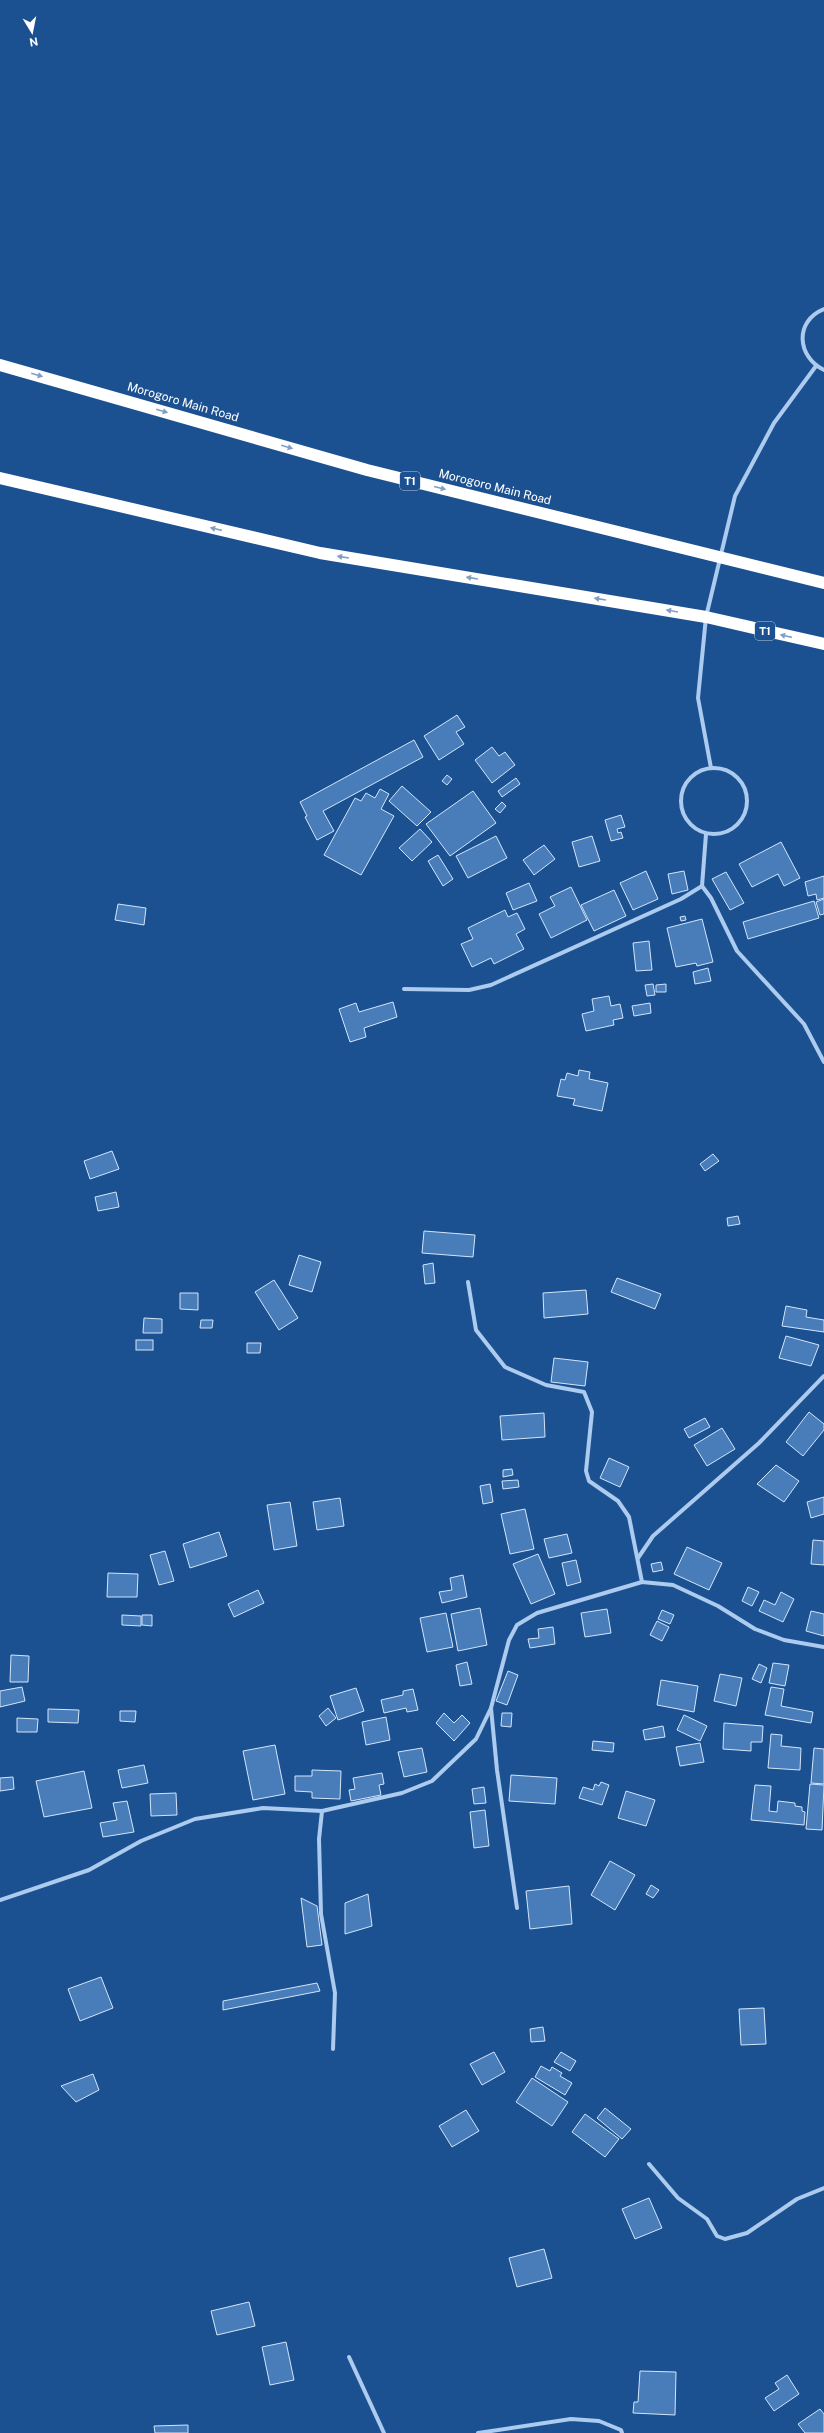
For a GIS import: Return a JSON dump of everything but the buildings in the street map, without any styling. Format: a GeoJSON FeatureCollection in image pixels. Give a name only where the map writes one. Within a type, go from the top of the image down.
{"type":"FeatureCollection","features":[{"type":"Feature","properties":{"kind":"highway","name":"Morogoro Main Road"},"geometry":{"type":"LineString","coordinates":[[0,364],[368,470],[824,583]]}},
{"type":"Feature","properties":{"kind":"highway","name":"T1"},"geometry":{"type":"LineString","coordinates":[[0,478],[320,553],[706,617],[824,644]]}},
{"type":"Feature","properties":{"kind":"street"},"geometry":{"type":"LineString","coordinates":[[824,309],[816,312],[809,319],[802,337],[806,355],[816,366],[824,370]]}},
{"type":"Feature","properties":{"kind":"street"},"geometry":{"type":"LineString","coordinates":[[711,768],[698,698],[706,617],[735,496],[774,423],[816,366]]}},
{"type":"Feature","properties":{"kind":"street"},"geometry":{"type":"LineString","coordinates":[[711,768],[721,769],[738,778],[747,794],[745,813],[734,828],[716,835],[706,834],[690,825],[681,808],[682,790],[694,774],[711,768]]}},
{"type":"Feature","properties":{"kind":"street"},"geometry":{"type":"LineString","coordinates":[[706,834],[702,886],[711,898],[737,951],[804,1024],[824,1062]]}},
{"type":"Feature","properties":{"kind":"street"},"geometry":{"type":"LineString","coordinates":[[404,989],[469,990],[491,985],[681,899],[702,886]]}},
{"type":"Feature","properties":{"kind":"street"},"geometry":{"type":"LineString","coordinates":[[468,1282],[476,1330],[505,1367],[546,1385],[584,1392],[592,1412],[586,1471],[589,1481],[618,1501],[629,1517],[642,1582]]}},
{"type":"Feature","properties":{"kind":"street"},"geometry":{"type":"LineString","coordinates":[[638,1558],[653,1536],[759,1443],[824,1376]]}},
{"type":"Feature","properties":{"kind":"street"},"geometry":{"type":"LineString","coordinates":[[0,1900],[88,1870],[141,1841],[195,1819],[263,1808],[322,1812],[402,1793],[432,1781],[476,1739],[491,1708],[509,1640],[517,1625],[537,1612],[642,1582],[673,1585],[718,1606],[755,1628],[784,1640],[824,1647]]}},
{"type":"Feature","properties":{"kind":"street"},"geometry":{"type":"LineString","coordinates":[[491,1708],[496,1770],[517,1908]]}},
{"type":"Feature","properties":{"kind":"street"},"geometry":{"type":"LineString","coordinates":[[322,1812],[319,1839],[321,1914],[335,1992],[333,2049]]}},
{"type":"Feature","properties":{"kind":"street"},"geometry":{"type":"LineString","coordinates":[[649,2164],[678,2198],[707,2219],[717,2236],[725,2239],[747,2232],[798,2199],[824,2188]]}},
{"type":"Feature","properties":{"kind":"street"},"geometry":{"type":"LineString","coordinates":[[349,2357],[384,2433]]}},
{"type":"Feature","properties":{"kind":"street"},"geometry":{"type":"LineString","coordinates":[[478,2433],[572,2419],[599,2421],[621,2430],[622,2433]]}}]}
